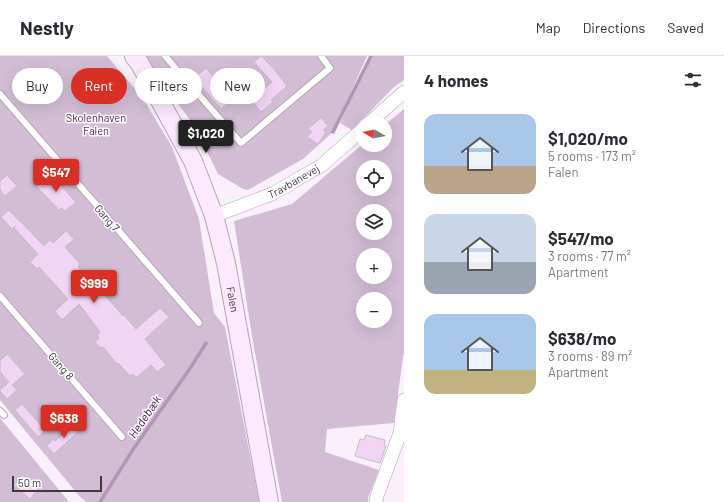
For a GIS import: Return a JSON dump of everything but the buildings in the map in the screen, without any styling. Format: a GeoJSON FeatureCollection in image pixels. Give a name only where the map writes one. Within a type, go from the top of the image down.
{"type":"FeatureCollection","features":[{"type":"Feature","properties":{"kind":"street","name":"Falen"},"geometry":{"type":"LineString","coordinates":[[126,56],[164,108]]}},
{"type":"Feature","properties":{"kind":"street","name":"Falen"},"geometry":{"type":"LineString","coordinates":[[134,56],[140,64],[193,161],[214,216],[226,263],[269,502]]}},
{"type":"Feature","properties":{"kind":"street"},"geometry":{"type":"LineString","coordinates":[[377,116],[404,92]]}},
{"type":"Feature","properties":{"kind":"street","name":"Travbanevej"},"geometry":{"type":"LineString","coordinates":[[214,216],[272,194],[322,165],[356,135]]}},
{"type":"Feature","properties":{"kind":"street"},"geometry":{"type":"LineString","coordinates":[[376,502],[376,496],[402,435],[404,400]]}},
{"type":"Feature","properties":{"kind":"lane"},"geometry":{"type":"LineString","coordinates":[[165,56],[241,143],[330,68],[321,56]]}},
{"type":"Feature","properties":{"kind":"lane","name":"Gang 7"},"geometry":{"type":"LineString","coordinates":[[0,94],[199,323]]}},
{"type":"Feature","properties":{"kind":"lane","name":"Gang 8"},"geometry":{"type":"LineString","coordinates":[[0,296],[122,437]]}},
{"type":"Feature","properties":{"kind":"green space","name":"Skolenhaven Falen"},"geometry":{"type":"Polygon","coordinates":[[[0,56],[107,56],[117,68],[71,68],[71,104],[127,104],[127,79],[135,89],[135,104],[146,104],[172,147],[199,219],[214,313],[225,327],[259,502],[86,502],[80,497],[0,400],[0,56]]]}},
{"type":"Feature","properties":{"kind":"green space"},"geometry":{"type":"Polygon","coordinates":[[[142,56],[367,56],[333,132],[303,159],[248,190],[243,189],[218,174],[194,125],[178,104],[202,104],[202,68],[151,68],[142,56]]]}},
{"type":"Feature","properties":{"kind":"green space"},"geometry":{"type":"Polygon","coordinates":[[[370,56],[404,56],[404,80],[393,88],[366,116],[356,116],[356,126],[352,130],[340,123],[370,56]]]}},
{"type":"Feature","properties":{"kind":"green space"},"geometry":{"type":"Polygon","coordinates":[[[404,109],[404,354],[394,423],[327,429],[325,452],[379,470],[368,498],[368,502],[282,502],[252,336],[234,221],[292,204],[356,150],[356,152],[392,152],[392,119],[404,109]]]}},
{"type":"Feature","properties":{"kind":"green space"},"geometry":{"type":"Polygon","coordinates":[[[0,418],[69,502],[0,502],[0,418]]]}},
{"type":"Feature","properties":{"kind":"waterway","name":"Hedebæk"},"geometry":{"type":"LineString","coordinates":[[333,132],[371,56]]}},
{"type":"Feature","properties":{"kind":"waterway","name":"Hedebæk"},"geometry":{"type":"LineString","coordinates":[[100,502],[134,448],[191,367],[206,343]]}}]}
